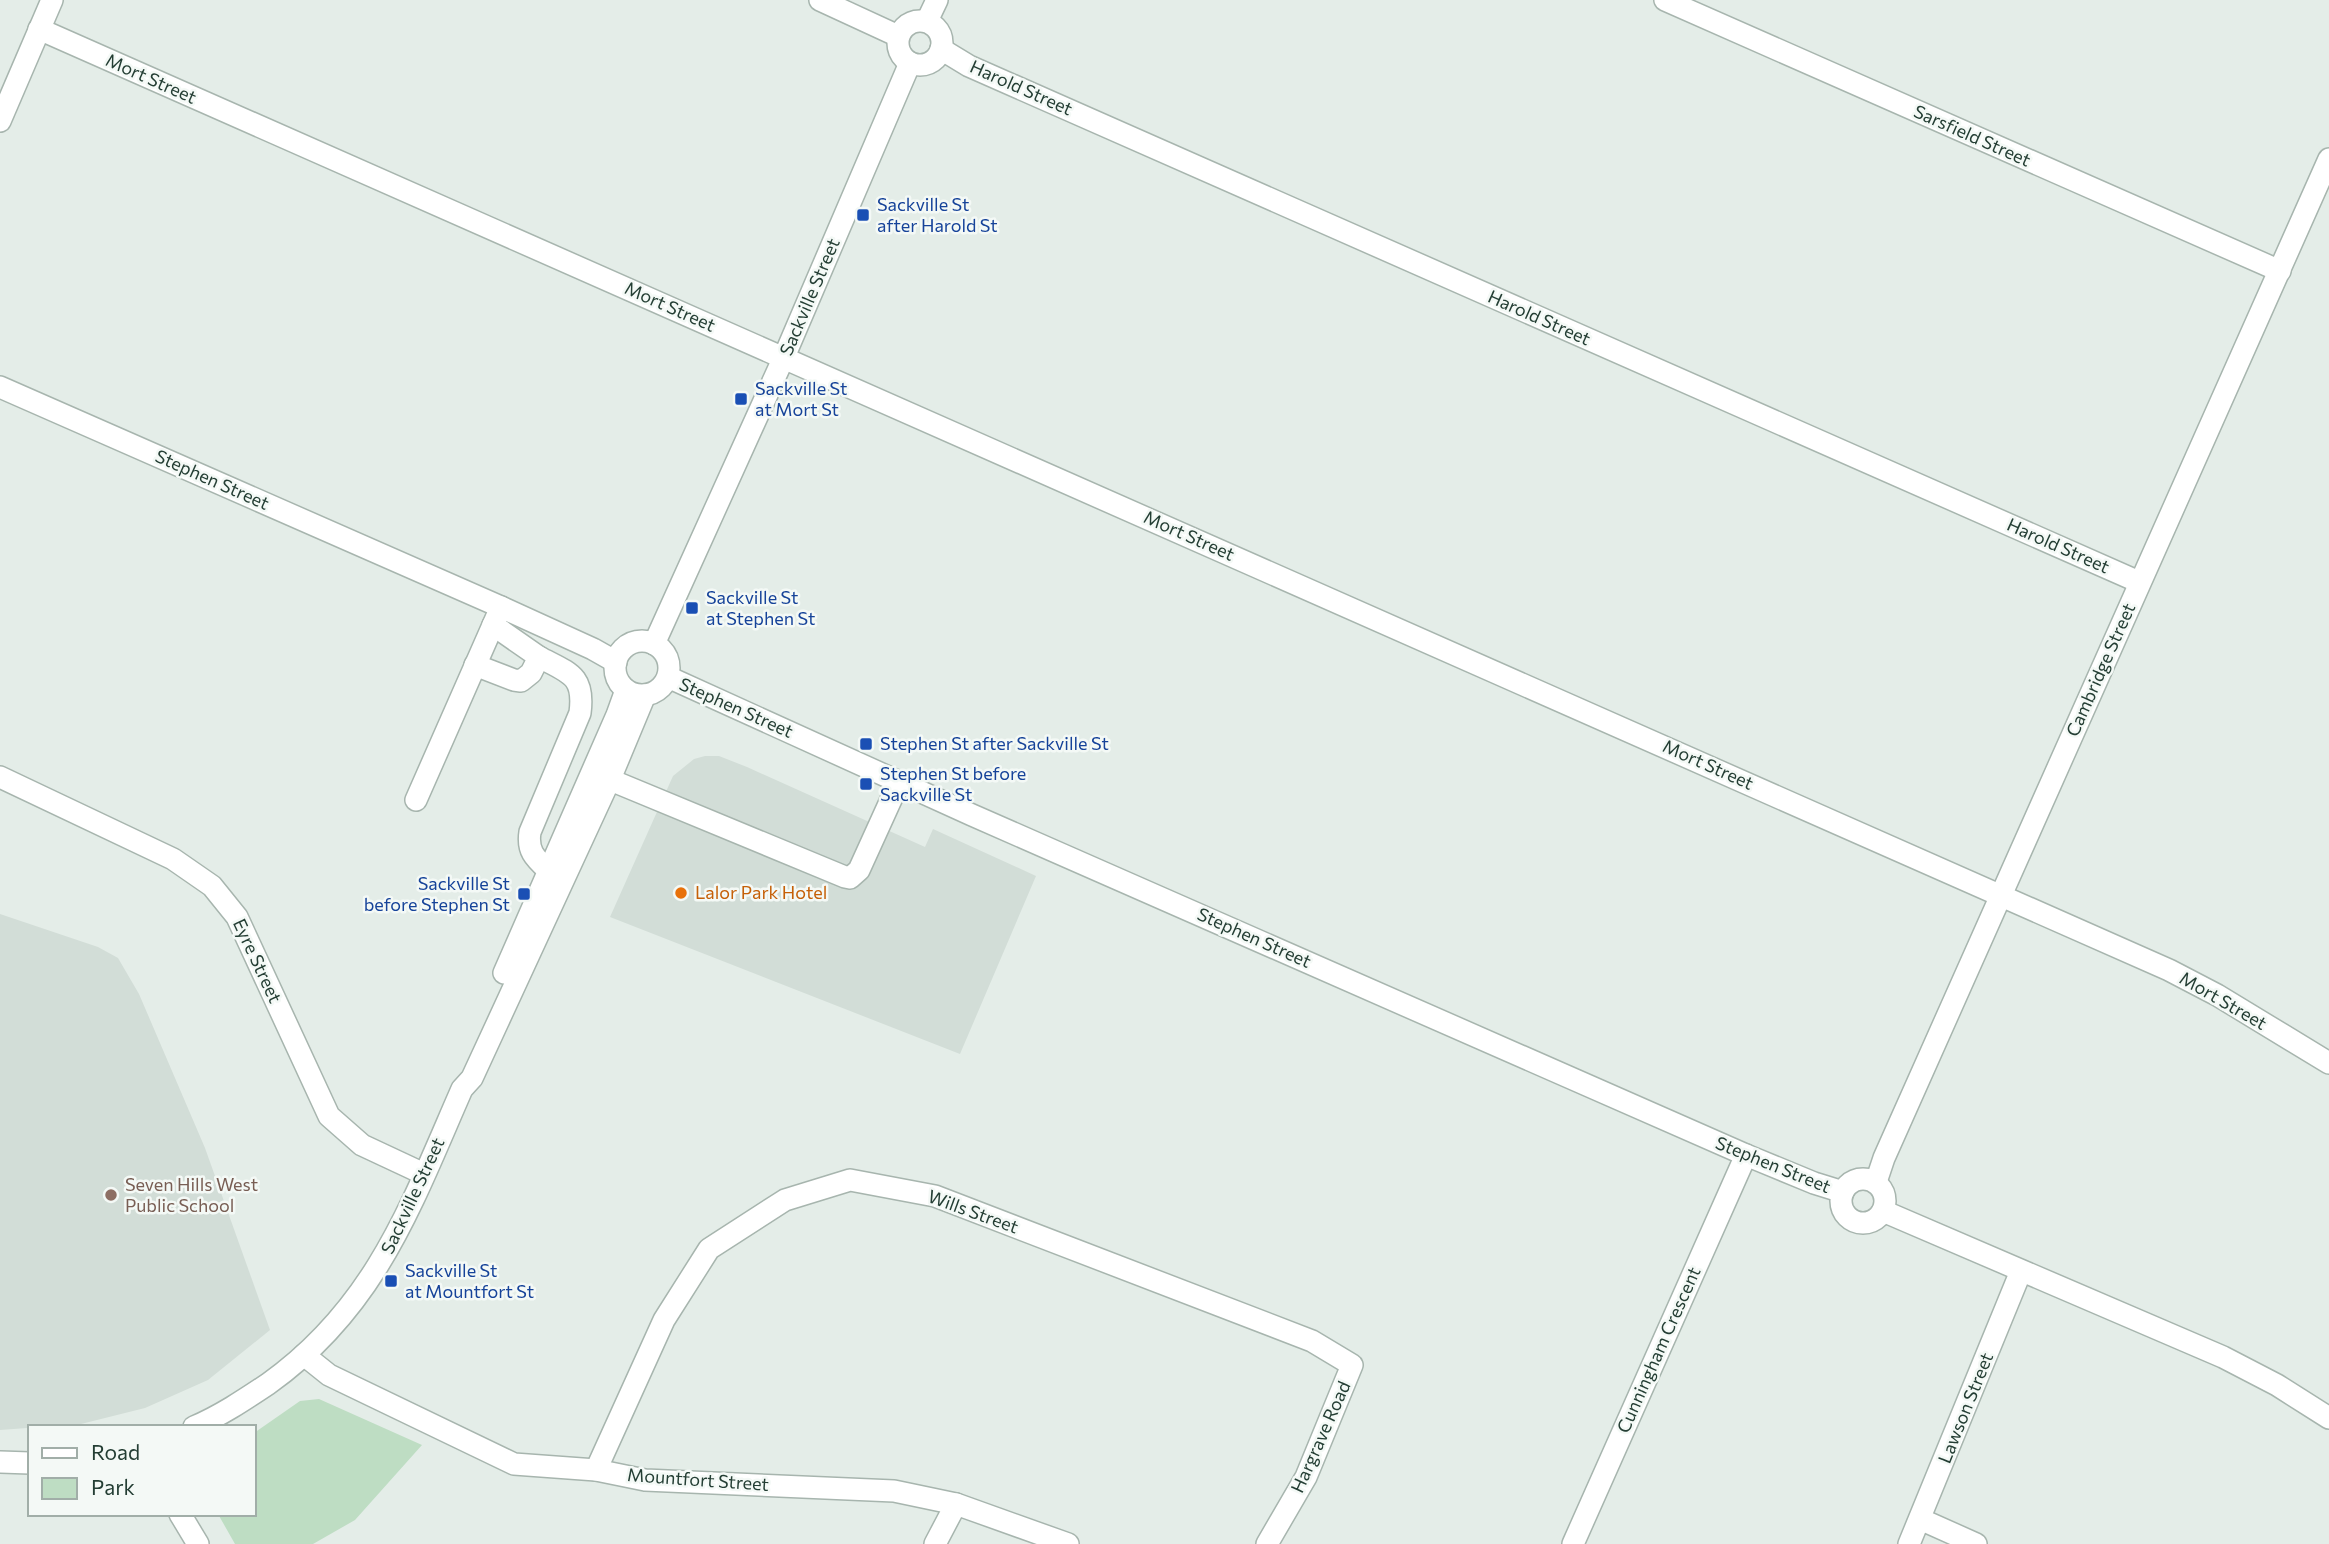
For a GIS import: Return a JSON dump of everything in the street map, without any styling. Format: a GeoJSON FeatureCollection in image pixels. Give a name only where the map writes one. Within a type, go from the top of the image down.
{"type":"FeatureCollection","features":[{"type":"Feature","properties":{"kind":"street"},"geometry":{"type":"LineString","coordinates":[[0,121],[52,0]]}},
{"type":"Feature","properties":{"kind":"street"},"geometry":{"type":"LineString","coordinates":[[820,0],[898,36]]}},
{"type":"Feature","properties":{"kind":"street"},"geometry":{"type":"LineString","coordinates":[[927,21],[937,0]]}},
{"type":"Feature","properties":{"kind":"street","name":"Sarsfield Street"},"geometry":{"type":"LineString","coordinates":[[1665,0],[2280,271]]}},
{"type":"Feature","properties":{"kind":"street"},"geometry":{"type":"LineString","coordinates":[[927,21],[938,29],[941,49],[929,63],[910,63],[901,55],[898,36],[907,24],[927,21]]}},
{"type":"Feature","properties":{"kind":"street","name":"Mort Street"},"geometry":{"type":"LineString","coordinates":[[39,29],[2169,970],[2217,995],[2329,1063]]}},
{"type":"Feature","properties":{"kind":"street","name":"Harold Street"},"geometry":{"type":"LineString","coordinates":[[941,49],[969,66],[2139,582]]}},
{"type":"Feature","properties":{"kind":"street","name":"Sackville Street"},"geometry":{"type":"LineString","coordinates":[[654,644],[784,357],[910,63]]}},
{"type":"Feature","properties":{"kind":"street","name":"Cambridge Street"},"geometry":{"type":"LineString","coordinates":[[1876,1182],[1884,1158],[2139,582],[2329,159]]}},
{"type":"Feature","properties":{"kind":"street","name":"Stephen Street"},"geometry":{"type":"LineString","coordinates":[[0,387],[497,616],[593,649],[615,662]]}},
{"type":"Feature","properties":{"kind":"street"},"geometry":{"type":"LineString","coordinates":[[416,800],[497,616],[539,657],[572,674],[580,684],[580,713],[530,832],[530,851],[548,870]]}},
{"type":"Feature","properties":{"kind":"street"},"geometry":{"type":"LineString","coordinates":[[639,641],[654,644],[665,654],[668,677],[659,689],[635,693],[617,677],[615,662],[624,648],[631,644],[639,641]]}},
{"type":"Feature","properties":{"kind":"street"},"geometry":{"type":"LineString","coordinates":[[475,665],[521,681],[531,673],[539,657]]}},
{"type":"Feature","properties":{"kind":"street","name":"Stephen Street"},"geometry":{"type":"LineString","coordinates":[[668,677],[899,782],[1746,1155],[1843,1192]]}},
{"type":"Feature","properties":{"kind":"street","name":"Sackville Street"},"geometry":{"type":"LineString","coordinates":[[198,1425],[240,1402],[304,1355],[348,1310],[391,1245],[462,1089],[472,1079],[635,693]]}},
{"type":"Feature","properties":{"kind":"street"},"geometry":{"type":"LineString","coordinates":[[601,776],[845,877],[850,877],[859,870],[899,782]]}},
{"type":"Feature","properties":{"kind":"street","name":"Sackville Street"},"geometry":{"type":"LineString","coordinates":[[462,1089],[462,1074],[548,870],[601,776]]}},
{"type":"Feature","properties":{"kind":"street","name":"Eyre Street"},"geometry":{"type":"LineString","coordinates":[[0,777],[173,859],[212,886],[237,917],[329,1116],[362,1145],[424,1174]]}},
{"type":"Feature","properties":{"kind":"street","name":"Cunningham Crescent"},"geometry":{"type":"LineString","coordinates":[[1573,1544],[1746,1155]]}},
{"type":"Feature","properties":{"kind":"street"},"geometry":{"type":"LineString","coordinates":[[1857,1179],[1870,1179],[1876,1182],[1885,1197],[1883,1211],[1869,1222],[1856,1222],[1849,1218],[1842,1206],[1843,1192],[1846,1186],[1857,1179]]}},
{"type":"Feature","properties":{"kind":"street","name":"Wills Street"},"geometry":{"type":"LineString","coordinates":[[597,1470],[664,1320],[709,1249],[785,1200],[850,1180],[935,1196],[1312,1340],[1352,1365]]}},
{"type":"Feature","properties":{"kind":"street"},"geometry":{"type":"LineString","coordinates":[[1883,1211],[2223,1357],[2277,1385],[2329,1418]]}},
{"type":"Feature","properties":{"kind":"street","name":"Lawson Street"},"geometry":{"type":"LineString","coordinates":[[1909,1544],[2021,1271]]}},
{"type":"Feature","properties":{"kind":"street","name":"Mountfort Street"},"geometry":{"type":"LineString","coordinates":[[304,1355],[329,1375],[514,1464],[597,1470],[645,1480],[894,1491],[956,1504],[1068,1544]]}},
{"type":"Feature","properties":{"kind":"street","name":"Hargrave Road"},"geometry":{"type":"LineString","coordinates":[[1267,1544],[1306,1477],[1352,1365]]}},
{"type":"Feature","properties":{"kind":"street"},"geometry":{"type":"LineString","coordinates":[[0,1462],[28,1463]]}},
{"type":"Feature","properties":{"kind":"street"},"geometry":{"type":"LineString","coordinates":[[935,1544],[956,1504]]}},
{"type":"Feature","properties":{"kind":"street"},"geometry":{"type":"LineString","coordinates":[[181,1516],[198,1544]]}},
{"type":"Feature","properties":{"kind":"street"},"geometry":{"type":"LineString","coordinates":[[1920,1519],[1976,1544]]}},
{"type":"Feature","properties":{"kind":"shaded area"},"geometry":{"type":"Polygon","coordinates":[[[719,756],[747,767],[925,847],[933,829],[1036,876],[960,1054],[610,917],[673,776],[694,759],[719,756]]]}},
{"type":"Feature","properties":{"kind":"shaded area","name":"Seven Hills West Public School"},"geometry":{"type":"Polygon","coordinates":[[[0,914],[98,947],[118,958],[139,994],[205,1148],[270,1330],[208,1380],[145,1408],[81,1424],[28,1425],[28,1428],[0,1430],[0,914]]]}},
{"type":"Feature","properties":{"kind":"green space"},"geometry":{"type":"Polygon","coordinates":[[[319,1399],[422,1445],[355,1520],[313,1544],[235,1544],[219,1516],[256,1516],[256,1432],[300,1401],[319,1399]]]}},
{"type":"Feature","properties":{"kind":"place","name":"Sackville St after Harold St"},"geometry":{"type":"Point","coordinates":[863,215]}},
{"type":"Feature","properties":{"kind":"place","name":"Sackville St at Mort St"},"geometry":{"type":"Point","coordinates":[741,399]}},
{"type":"Feature","properties":{"kind":"place","name":"Sackville St at Stephen St"},"geometry":{"type":"Point","coordinates":[692,608]}},
{"type":"Feature","properties":{"kind":"place","name":"Stephen St after Sackville St"},"geometry":{"type":"Point","coordinates":[866,744]}},
{"type":"Feature","properties":{"kind":"place","name":"Stephen St before Sackville St"},"geometry":{"type":"Point","coordinates":[866,784]}},
{"type":"Feature","properties":{"kind":"place","name":"Lalor Park Hotel"},"geometry":{"type":"Point","coordinates":[681,893]}},
{"type":"Feature","properties":{"kind":"place","name":"Sackville St before Stephen St"},"geometry":{"type":"Point","coordinates":[524,894]}},
{"type":"Feature","properties":{"kind":"place","name":"Seven Hills West Public School"},"geometry":{"type":"Point","coordinates":[111,1195]}},
{"type":"Feature","properties":{"kind":"place","name":"Sackville St at Mountfort St"},"geometry":{"type":"Point","coordinates":[391,1281]}}]}
